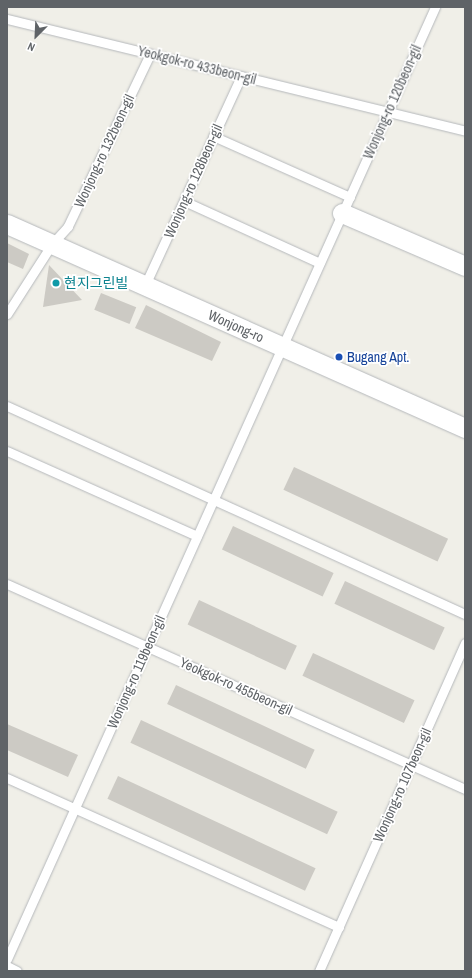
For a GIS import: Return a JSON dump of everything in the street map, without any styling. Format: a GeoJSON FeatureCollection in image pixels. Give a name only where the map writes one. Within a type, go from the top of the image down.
{"type":"FeatureCollection","features":[{"type":"Feature","properties":{"kind":"street"},"geometry":{"type":"LineString","coordinates":[[346,205],[465,266]]}},
{"type":"Feature","properties":{"kind":"street","name":"Wonjong-ro"},"geometry":{"type":"LineString","coordinates":[[7,224],[465,428]]}},
{"type":"Feature","properties":{"kind":"lane","name":"Wonjong-ro 120beon-gil"},"geometry":{"type":"LineString","coordinates":[[283,347],[435,7]]}},
{"type":"Feature","properties":{"kind":"lane","name":"Yeokgok-ro 433beon-gil"},"geometry":{"type":"LineString","coordinates":[[7,19],[465,131]]}},
{"type":"Feature","properties":{"kind":"lane","name":"Wonjong-ro 132beon-gil"},"geometry":{"type":"LineString","coordinates":[[7,314],[52,244],[68,226],[150,54]]}},
{"type":"Feature","properties":{"kind":"lane","name":"Wonjong-ro 128beon-gil"},"geometry":{"type":"LineString","coordinates":[[145,286],[241,76]]}},
{"type":"Feature","properties":{"kind":"lane"},"geometry":{"type":"LineString","coordinates":[[213,136],[346,205]]}},
{"type":"Feature","properties":{"kind":"lane"},"geometry":{"type":"LineString","coordinates":[[184,202],[320,264]]}},
{"type":"Feature","properties":{"kind":"lane","name":"Wonjong-ro 119beon-gil"},"geometry":{"type":"LineString","coordinates":[[7,959],[283,347]]}},
{"type":"Feature","properties":{"kind":"lane"},"geometry":{"type":"LineString","coordinates":[[7,406],[465,614]]}},
{"type":"Feature","properties":{"kind":"lane"},"geometry":{"type":"LineString","coordinates":[[7,451],[197,536]]}},
{"type":"Feature","properties":{"kind":"lane","name":"Yeokgok-ro 455beon-gil"},"geometry":{"type":"LineString","coordinates":[[7,584],[465,789]]}},
{"type":"Feature","properties":{"kind":"lane","name":"Wonjong-ro 107beon-gil"},"geometry":{"type":"LineString","coordinates":[[319,971],[465,643]]}},
{"type":"Feature","properties":{"kind":"lane"},"geometry":{"type":"LineString","coordinates":[[7,778],[339,926]]}},
{"type":"Feature","properties":{"kind":"lane"},"geometry":{"type":"LineString","coordinates":[[7,966],[17,971]]}},
{"type":"Feature","properties":{"kind":"building"},"geometry":{"type":"Polygon","coordinates":[[[7,243],[29,254],[23,269],[7,262],[7,243]]]}},
{"type":"Feature","properties":{"kind":"building","name":"현지그린빌"},"geometry":{"type":"Polygon","coordinates":[[[49,265],[82,300],[43,307],[49,265]]]}},
{"type":"Feature","properties":{"kind":"building"},"geometry":{"type":"Polygon","coordinates":[[[101,293],[136,307],[129,324],[94,310],[101,293]]]}},
{"type":"Feature","properties":{"kind":"building"},"geometry":{"type":"Polygon","coordinates":[[[146,305],[221,342],[212,361],[135,328],[146,305]]]}},
{"type":"Feature","properties":{"kind":"building"},"geometry":{"type":"Polygon","coordinates":[[[294,467],[448,539],[438,562],[283,490],[294,467]]]}},
{"type":"Feature","properties":{"kind":"building"},"geometry":{"type":"Polygon","coordinates":[[[233,526],[334,573],[323,596],[222,550],[233,526]]]}},
{"type":"Feature","properties":{"kind":"building"},"geometry":{"type":"Polygon","coordinates":[[[345,581],[445,627],[434,650],[334,604],[345,581]]]}},
{"type":"Feature","properties":{"kind":"building"},"geometry":{"type":"Polygon","coordinates":[[[199,600],[297,646],[285,670],[188,624],[199,600]]]}},
{"type":"Feature","properties":{"kind":"building"},"geometry":{"type":"Polygon","coordinates":[[[313,653],[415,700],[404,723],[302,676],[313,653]]]}},
{"type":"Feature","properties":{"kind":"building"},"geometry":{"type":"Polygon","coordinates":[[[176,685],[315,750],[306,769],[167,704],[176,685]]]}},
{"type":"Feature","properties":{"kind":"building"},"geometry":{"type":"Polygon","coordinates":[[[141,720],[338,812],[327,834],[130,743],[141,720]]]}},
{"type":"Feature","properties":{"kind":"building"},"geometry":{"type":"Polygon","coordinates":[[[7,724],[78,755],[68,777],[7,750],[7,724]]]}},
{"type":"Feature","properties":{"kind":"building"},"geometry":{"type":"Polygon","coordinates":[[[118,776],[316,868],[305,891],[107,799],[118,776]]]}},
{"type":"Feature","properties":{"kind":"place","name":"현지그린빌"},"geometry":{"type":"Point","coordinates":[56,283]}},
{"type":"Feature","properties":{"kind":"place","name":"Bugang Apt."},"geometry":{"type":"Point","coordinates":[339,357]}}]}
